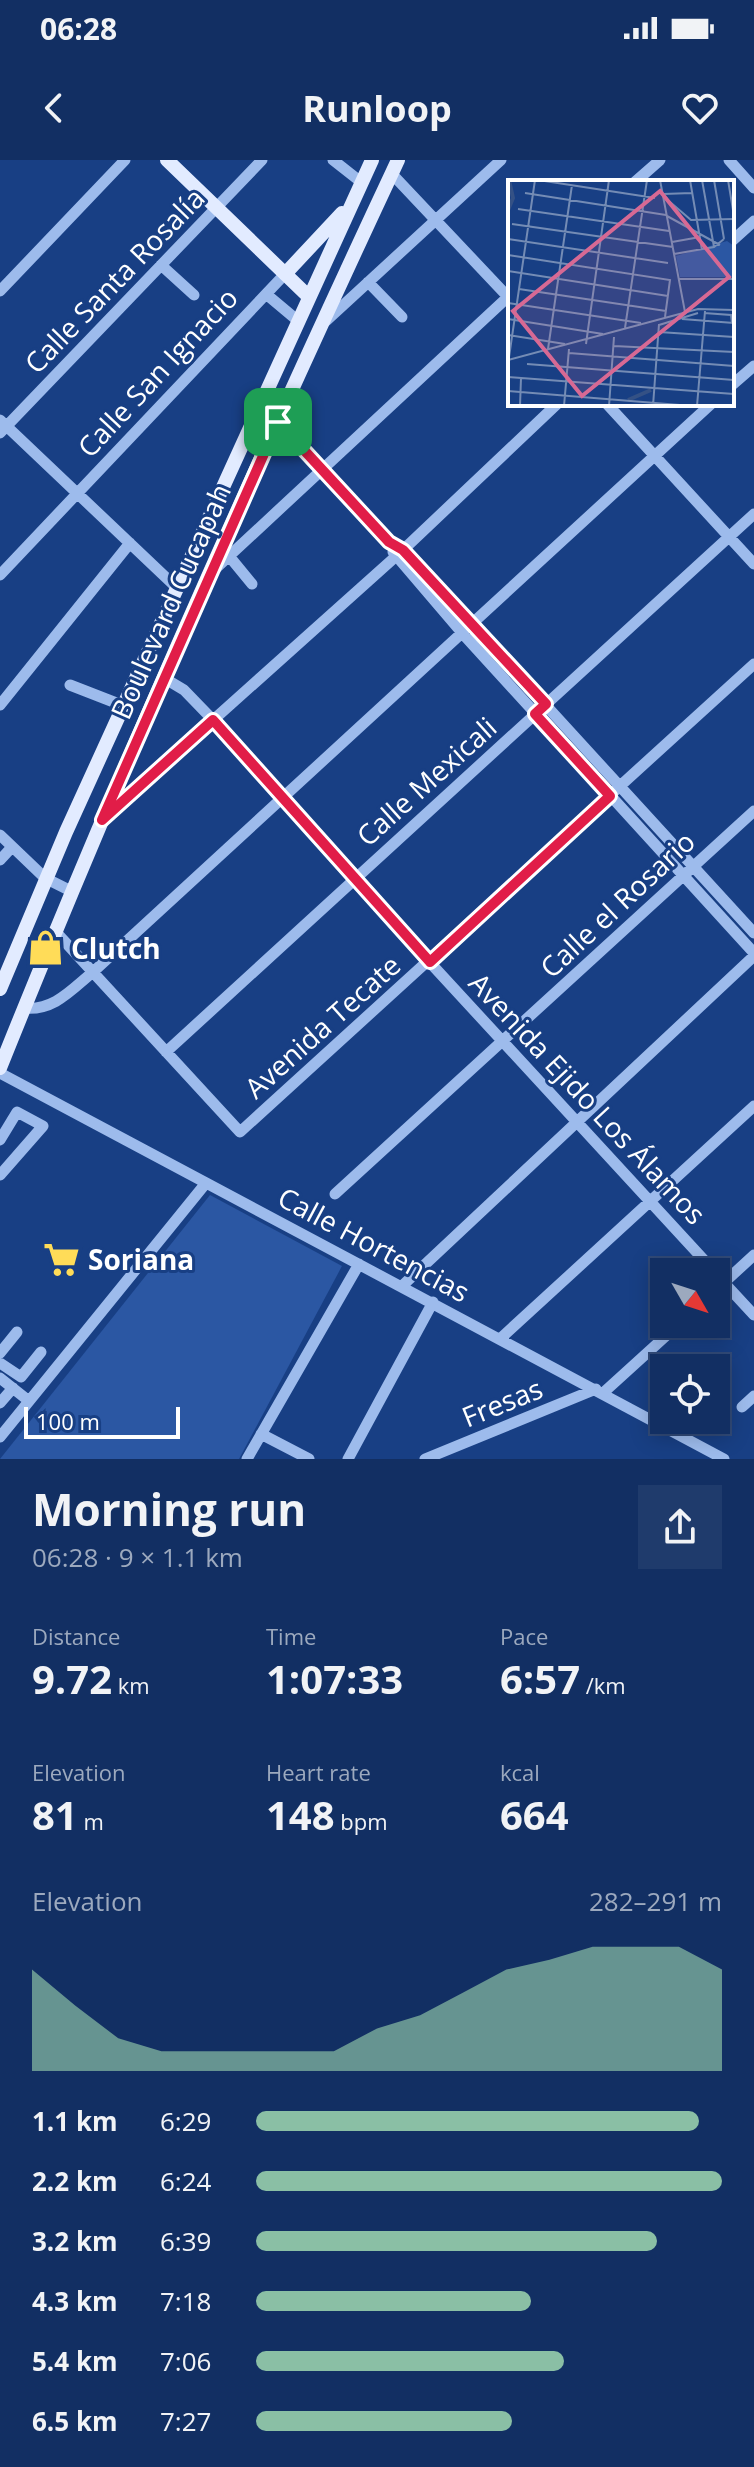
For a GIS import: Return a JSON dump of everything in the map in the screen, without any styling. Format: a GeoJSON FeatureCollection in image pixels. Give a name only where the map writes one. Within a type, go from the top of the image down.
{"type":"FeatureCollection","features":[{"type":"Feature","properties":{"kind":"main road"},"geometry":{"type":"LineString","coordinates":[[167,160],[308,296]]}},
{"type":"Feature","properties":{"kind":"main road","name":"Boulevard Cucapah"},"geometry":{"type":"LineString","coordinates":[[0,989],[45,878],[372,160]]}},
{"type":"Feature","properties":{"kind":"main road","name":"Boulevard Cucapah"},"geometry":{"type":"LineString","coordinates":[[0,1070],[91,844],[320,327],[395,167]]}},
{"type":"Feature","properties":{"kind":"main road","name":"Calle San Ignacio"},"geometry":{"type":"LineString","coordinates":[[285,274],[351,204]]}},
{"type":"Feature","properties":{"kind":"main road"},"geometry":{"type":"LineString","coordinates":[[66,832],[91,844]]}},
{"type":"Feature","properties":{"kind":"street"},"geometry":{"type":"LineString","coordinates":[[0,291],[125,160]]}},
{"type":"Feature","properties":{"kind":"street","name":"Calle Santa Rosalía"},"geometry":{"type":"LineString","coordinates":[[2,426],[262,160]]}},
{"type":"Feature","properties":{"kind":"street"},"geometry":{"type":"LineString","coordinates":[[333,160],[361,182]]}},
{"type":"Feature","properties":{"kind":"street"},"geometry":{"type":"LineString","coordinates":[[320,327],[501,160]]}},
{"type":"Feature","properties":{"kind":"street"},"geometry":{"type":"LineString","coordinates":[[637,180],[660,160]]}},
{"type":"Feature","properties":{"kind":"street"},"geometry":{"type":"LineString","coordinates":[[729,160],[754,188]]}},
{"type":"Feature","properties":{"kind":"street"},"geometry":{"type":"LineString","coordinates":[[395,167],[437,220],[508,296]]}},
{"type":"Feature","properties":{"kind":"street"},"geometry":{"type":"LineString","coordinates":[[734,239],[754,221]]}},
{"type":"Feature","properties":{"kind":"street"},"geometry":{"type":"LineString","coordinates":[[161,265],[194,295]]}},
{"type":"Feature","properties":{"kind":"street","name":"Calle San Ignacio"},"geometry":{"type":"LineString","coordinates":[[0,575],[285,274]]}},
{"type":"Feature","properties":{"kind":"street"},"geometry":{"type":"LineString","coordinates":[[368,282],[402,317]]}},
{"type":"Feature","properties":{"kind":"street"},"geometry":{"type":"LineString","coordinates":[[266,294],[297,320]]}},
{"type":"Feature","properties":{"kind":"street"},"geometry":{"type":"LineString","coordinates":[[210,574],[508,298]]}},
{"type":"Feature","properties":{"kind":"street"},"geometry":{"type":"LineString","coordinates":[[734,383],[754,366]]}},
{"type":"Feature","properties":{"kind":"street"},"geometry":{"type":"LineString","coordinates":[[259,404],[399,553],[473,625],[754,933]]}},
{"type":"Feature","properties":{"kind":"street"},"geometry":{"type":"LineString","coordinates":[[102,820],[399,553],[555,406]]}},
{"type":"Feature","properties":{"kind":"street"},"geometry":{"type":"LineString","coordinates":[[609,406],[754,564]]}},
{"type":"Feature","properties":{"kind":"street"},"geometry":{"type":"LineString","coordinates":[[24,1008],[42,1010],[53,1005],[93,972],[709,406]]}},
{"type":"Feature","properties":{"kind":"street"},"geometry":{"type":"LineString","coordinates":[[2,426],[177,588]]}},
{"type":"Feature","properties":{"kind":"street","name":"Calle Mexicali"},"geometry":{"type":"LineString","coordinates":[[166,1052],[754,514]]}},
{"type":"Feature","properties":{"kind":"street"},"geometry":{"type":"LineString","coordinates":[[0,705],[130,543]]}},
{"type":"Feature","properties":{"kind":"street"},"geometry":{"type":"LineString","coordinates":[[399,553],[463,634],[754,954],[402,1286]]}},
{"type":"Feature","properties":{"kind":"street"},"geometry":{"type":"LineString","coordinates":[[229,556],[252,584]]}},
{"type":"Feature","properties":{"kind":"street","name":"Avenida Tecate"},"geometry":{"type":"LineString","coordinates":[[166,1052],[240,1132],[754,664]]}},
{"type":"Feature","properties":{"kind":"street","name":"Avenida Ejido Los Álamos"},"geometry":{"type":"LineString","coordinates":[[164,678],[184,690],[213,720],[354,880],[699,1258]]}},
{"type":"Feature","properties":{"kind":"street"},"geometry":{"type":"LineString","coordinates":[[70,685],[124,706]]}},
{"type":"Feature","properties":{"kind":"street","name":"Calle el Rosario"},"geometry":{"type":"LineString","coordinates":[[335,1194],[754,811]]}},
{"type":"Feature","properties":{"kind":"street"},"geometry":{"type":"LineString","coordinates":[[0,835],[45,878],[71,891]]}},
{"type":"Feature","properties":{"kind":"street"},"geometry":{"type":"LineString","coordinates":[[0,860],[12,847]]}},
{"type":"Feature","properties":{"kind":"street"},"geometry":{"type":"LineString","coordinates":[[55,931],[166,1052]]}},
{"type":"Feature","properties":{"kind":"street","name":"Calle Hortencias"},"geometry":{"type":"LineString","coordinates":[[0,1070],[206,1183],[600,1391],[718,1458]]}},
{"type":"Feature","properties":{"kind":"street"},"geometry":{"type":"LineString","coordinates":[[501,1338],[754,1106]]}},
{"type":"Feature","properties":{"kind":"street"},"geometry":{"type":"LineString","coordinates":[[0,1175],[43,1126],[17,1112],[2,1132]]}},
{"type":"Feature","properties":{"kind":"street"},"geometry":{"type":"LineString","coordinates":[[0,1437],[206,1183]]}},
{"type":"Feature","properties":{"kind":"street"},"geometry":{"type":"LineString","coordinates":[[730,1272],[754,1255]]}},
{"type":"Feature","properties":{"kind":"street"},"geometry":{"type":"LineString","coordinates":[[247,1459],[359,1264]]}},
{"type":"Feature","properties":{"kind":"street","name":"Avenida Ejido Los Álamos"},"geometry":{"type":"LineString","coordinates":[[730,1292],[754,1315]]}},
{"type":"Feature","properties":{"kind":"street"},"geometry":{"type":"LineString","coordinates":[[348,1459],[433,1302]]}},
{"type":"Feature","properties":{"kind":"street"},"geometry":{"type":"LineString","coordinates":[[0,1353],[17,1332]]}},
{"type":"Feature","properties":{"kind":"street","name":"Fresas"},"geometry":{"type":"LineString","coordinates":[[425,1459],[600,1391],[662,1338]]}},
{"type":"Feature","properties":{"kind":"street"},"geometry":{"type":"LineString","coordinates":[[0,1363],[18,1378],[41,1352]]}},
{"type":"Feature","properties":{"kind":"street"},"geometry":{"type":"LineString","coordinates":[[0,1378],[29,1401]]}},
{"type":"Feature","properties":{"kind":"street"},"geometry":{"type":"LineString","coordinates":[[0,1403],[13,1388]]}},
{"type":"Feature","properties":{"kind":"street"},"geometry":{"type":"LineString","coordinates":[[742,1407],[754,1396]]}},
{"type":"Feature","properties":{"kind":"street"},"geometry":{"type":"LineString","coordinates":[[261,1434],[309,1459]]}},
{"type":"Feature","properties":{"kind":"shaded area"},"geometry":{"type":"Polygon","coordinates":[[[210,1195],[342,1266],[239,1459],[0,1459],[210,1195]]]}},
{"type":"Feature","properties":{"kind":"place","name":"Clutch"},"geometry":{"type":"Point","coordinates":[45,948]}},
{"type":"Feature","properties":{"kind":"place","name":"Soriana"},"geometry":{"type":"Point","coordinates":[62,1259]}},
{"type":"Feature","properties":{"kind":"route"},"geometry":{"type":"LineString","coordinates":[[278,422],[389,542],[403,550],[546,704],[535,714],[610,796],[430,962],[213,720],[102,820],[278,422]]}}]}
